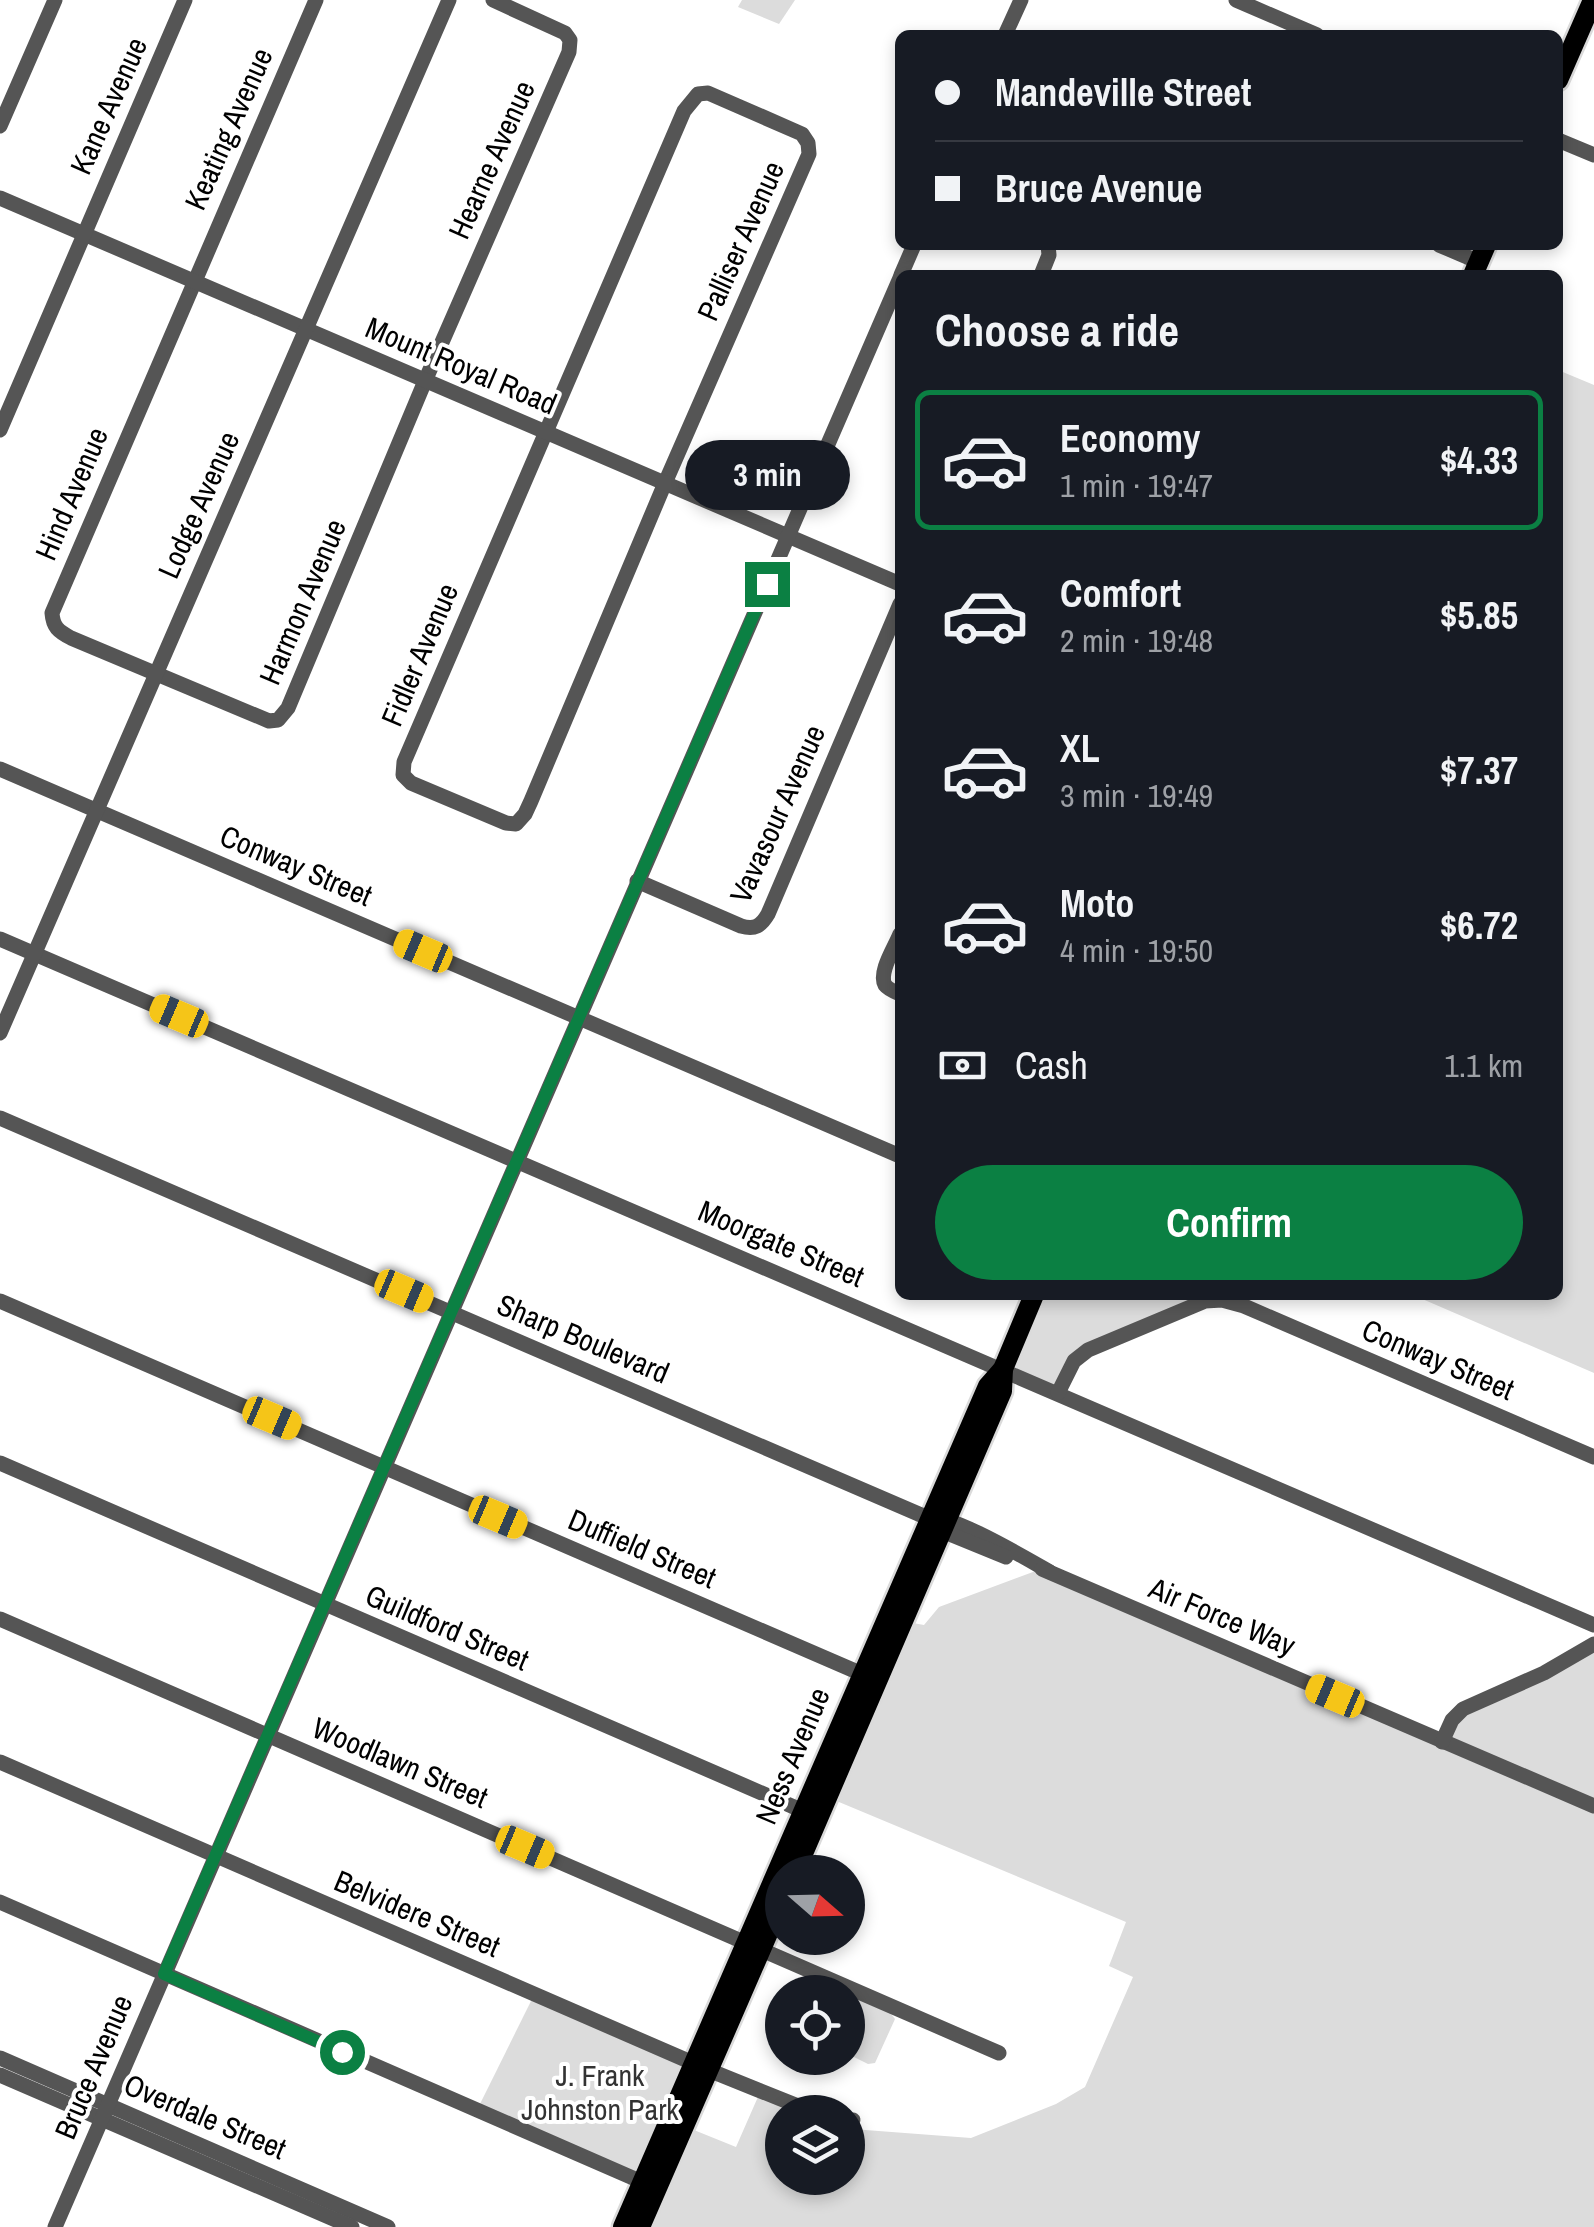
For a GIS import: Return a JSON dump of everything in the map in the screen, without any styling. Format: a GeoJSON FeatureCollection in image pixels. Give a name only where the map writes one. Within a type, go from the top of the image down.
{"type":"FeatureCollection","features":[{"type":"Feature","properties":{"kind":"main road"},"geometry":{"type":"LineString","coordinates":[[1563,69],[1593,0]]}},
{"type":"Feature","properties":{"kind":"main road","name":"Ness Avenue"},"geometry":{"type":"LineString","coordinates":[[623,2227],[649,2185],[934,1522],[1002,1391],[1003,1369],[1032,1300]]}},
{"type":"Feature","properties":{"kind":"main road","name":"Ness Avenue"},"geometry":{"type":"LineString","coordinates":[[799,1855],[810,1814]]}},
{"type":"Feature","properties":{"kind":"main road","name":"Ness Avenue"},"geometry":{"type":"LineString","coordinates":[[753,1946],[765,1927]]}},
{"type":"Feature","properties":{"kind":"main road","name":"Ness Avenue"},"geometry":{"type":"LineString","coordinates":[[640,2227],[649,2185]]}},
{"type":"Feature","properties":{"kind":"street"},"geometry":{"type":"LineString","coordinates":[[0,126],[54,0]]}},
{"type":"Feature","properties":{"kind":"street","name":"Kane Avenue"},"geometry":{"type":"LineString","coordinates":[[0,430],[186,0]]}},
{"type":"Feature","properties":{"kind":"street","name":"Keating Avenue"},"geometry":{"type":"LineString","coordinates":[[193,281],[316,0]]}},
{"type":"Feature","properties":{"kind":"street","name":"Lodge Avenue"},"geometry":{"type":"LineString","coordinates":[[0,1033],[449,0]]}},
{"type":"Feature","properties":{"kind":"street","name":"Hearne Avenue"},"geometry":{"type":"LineString","coordinates":[[426,381],[569,52],[570,40],[565,33],[493,0]]}},
{"type":"Feature","properties":{"kind":"street"},"geometry":{"type":"LineString","coordinates":[[1008,30],[1021,0]]}},
{"type":"Feature","properties":{"kind":"street"},"geometry":{"type":"LineString","coordinates":[[1236,0],[1305,30]]}},
{"type":"Feature","properties":{"kind":"street","name":"Palliser Avenue"},"geometry":{"type":"LineString","coordinates":[[545,431],[684,111],[698,94],[708,92],[742,106],[802,134],[809,154],[665,483]]}},
{"type":"Feature","properties":{"kind":"street"},"geometry":{"type":"LineString","coordinates":[[1563,142],[1594,155]]}},
{"type":"Feature","properties":{"kind":"street","name":"Mount Royal Road"},"geometry":{"type":"LineString","coordinates":[[0,198],[895,582]]}},
{"type":"Feature","properties":{"kind":"street"},"geometry":{"type":"LineString","coordinates":[[1452,250],[1479,260]]}},
{"type":"Feature","properties":{"kind":"street","name":"Hind Avenue"},"geometry":{"type":"LineString","coordinates":[[156,674],[58,631],[52,613],[193,281]]}},
{"type":"Feature","properties":{"kind":"street","name":"Bruce Avenue"},"geometry":{"type":"LineString","coordinates":[[54,2227],[895,291]]}},
{"type":"Feature","properties":{"kind":"street","name":"Harmon Avenue"},"geometry":{"type":"LineString","coordinates":[[156,674],[259,718],[278,720],[284,716],[426,381]]}},
{"type":"Feature","properties":{"kind":"street","name":"Fidler Avenue"},"geometry":{"type":"LineString","coordinates":[[545,431],[404,762],[404,774],[412,784],[506,823],[516,824],[525,814],[665,483]]}},
{"type":"Feature","properties":{"kind":"street","name":"Vavasour Avenue"},"geometry":{"type":"LineString","coordinates":[[637,882],[749,928],[760,925],[895,616]]}},
{"type":"Feature","properties":{"kind":"street","name":"Conway Street"},"geometry":{"type":"LineString","coordinates":[[0,769],[895,1154]]}},
{"type":"Feature","properties":{"kind":"street","name":"Moorgate Street"},"geometry":{"type":"LineString","coordinates":[[0,940],[1594,1624]]}},
{"type":"Feature","properties":{"kind":"street"},"geometry":{"type":"LineString","coordinates":[[895,945],[884,980],[895,992]]}},
{"type":"Feature","properties":{"kind":"street","name":"Sharp Boulevard"},"geometry":{"type":"LineString","coordinates":[[0,1118],[934,1522]]}},
{"type":"Feature","properties":{"kind":"street","name":"Conway Street"},"geometry":{"type":"LineString","coordinates":[[1058,1393],[1074,1361],[1088,1350],[1205,1301],[1222,1300],[1244,1306],[1594,1457]]}},
{"type":"Feature","properties":{"kind":"street","name":"Duffield Street"},"geometry":{"type":"LineString","coordinates":[[0,1301],[870,1678]]}},
{"type":"Feature","properties":{"kind":"street","name":"Guildford Street"},"geometry":{"type":"LineString","coordinates":[[0,1464],[810,1814]]}},
{"type":"Feature","properties":{"kind":"street","name":"Air Force Way"},"geometry":{"type":"LineString","coordinates":[[934,1522],[1594,1806]]}},
{"type":"Feature","properties":{"kind":"street","name":"Woodlawn Street"},"geometry":{"type":"LineString","coordinates":[[0,1619],[999,2053]]}},
{"type":"Feature","properties":{"kind":"street"},"geometry":{"type":"LineString","coordinates":[[1442,1742],[1452,1720],[1463,1709],[1544,1673],[1594,1644]]}},
{"type":"Feature","properties":{"kind":"street","name":"Belvidere Street"},"geometry":{"type":"LineString","coordinates":[[0,1762],[772,2095]]}},
{"type":"Feature","properties":{"kind":"street"},"geometry":{"type":"LineString","coordinates":[[0,1902],[649,2185]]}},
{"type":"Feature","properties":{"kind":"street","name":"Overdale Street"},"geometry":{"type":"LineString","coordinates":[[0,2058],[104,2112],[352,2227]]}},
{"type":"Feature","properties":{"kind":"street","name":"Overdale Street"},"geometry":{"type":"LineString","coordinates":[[0,2074],[388,2227]]}},
{"type":"Feature","properties":{"kind":"green space"},"geometry":{"type":"Polygon","coordinates":[[[742,0],[795,0],[779,24],[738,7],[742,0]]]}},
{"type":"Feature","properties":{"kind":"green space"},"geometry":{"type":"Polygon","coordinates":[[[1563,372],[1594,385],[1594,1373],[1425,1300],[1563,1300],[1563,372]]]}},
{"type":"Feature","properties":{"kind":"green space"},"geometry":{"type":"Polygon","coordinates":[[[1032,1300],[1196,1300],[1088,1350],[1058,1393],[1003,1369],[1032,1300]]]}},
{"type":"Feature","properties":{"kind":"green space"},"geometry":{"type":"Polygon","coordinates":[[[1041,1569],[1441,1742],[1452,1720],[1594,1644],[1594,2227],[640,2227],[684,2126],[736,2147],[761,2090],[773,2095],[765,2095],[765,2195],[865,2195],[865,2130],[971,2138],[1056,2104],[1085,2087],[1133,1977],[1109,1966],[1126,1922],[827,1797],[913,1623],[924,1625],[939,1607],[1041,1569]]]}},
{"type":"Feature","properties":{"kind":"green space","name":"J. Frank Johnston Park"},"geometry":{"type":"Polygon","coordinates":[[[534,1995],[693,2063],[642,2182],[477,2110],[534,1995]]]}},
{"type":"Feature","properties":{"kind":"green space"},"geometry":{"type":"Polygon","coordinates":[[[865,2000],[889,2011],[895,2019],[875,2063],[868,2064],[865,2000]]]}},
{"type":"Feature","properties":{"kind":"route"},"geometry":{"type":"LineString","coordinates":[[342,2052],[164,1974],[767,584]]}}]}
